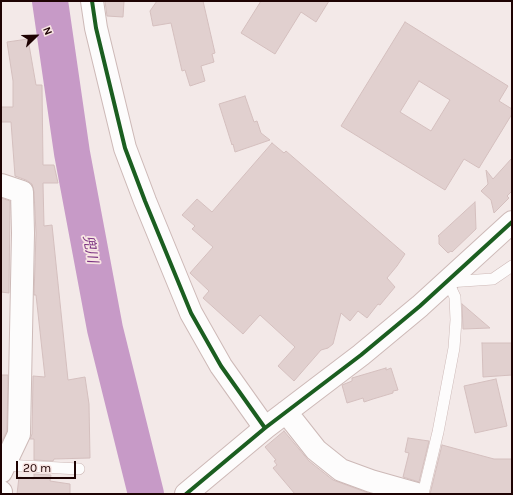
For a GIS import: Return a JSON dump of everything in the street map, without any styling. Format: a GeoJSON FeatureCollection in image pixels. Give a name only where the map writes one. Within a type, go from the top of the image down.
{"type":"FeatureCollection","features":[{"type":"Feature","properties":{"kind":"street"},"geometry":{"type":"LineString","coordinates":[[92,1],[96,28],[125,148],[145,201],[191,313],[221,366],[265,428]]}},
{"type":"Feature","properties":{"kind":"street"},"geometry":{"type":"LineString","coordinates":[[1,185],[22,192],[23,233],[19,434],[3,468]]}},
{"type":"Feature","properties":{"kind":"street"},"geometry":{"type":"LineString","coordinates":[[189,493],[265,428],[361,355],[448,282],[512,222]]}},
{"type":"Feature","properties":{"kind":"street"},"geometry":{"type":"LineString","coordinates":[[286,412],[316,450],[341,470],[371,481],[417,494]]}},
{"type":"Feature","properties":{"kind":"lane"},"geometry":{"type":"LineString","coordinates":[[423,494],[438,432],[454,348],[456,320],[455,297],[448,282],[493,279],[512,266]]}},
{"type":"Feature","properties":{"kind":"lane"},"geometry":{"type":"LineString","coordinates":[[3,468],[79,469]]}},
{"type":"Feature","properties":{"kind":"building"},"geometry":{"type":"Polygon","coordinates":[[[105,1],[124,1],[123,17],[107,16],[105,1]]]}},
{"type":"Feature","properties":{"kind":"building"},"geometry":{"type":"Polygon","coordinates":[[[157,1],[203,1],[215,53],[212,54],[214,62],[201,66],[205,81],[190,86],[185,70],[182,71],[171,23],[153,26],[150,11],[157,1]]]}},
{"type":"Feature","properties":{"kind":"building"},"geometry":{"type":"Polygon","coordinates":[[[261,1],[329,1],[316,22],[301,12],[275,54],[241,33],[261,1]]]}},
{"type":"Feature","properties":{"kind":"building"},"geometry":{"type":"Polygon","coordinates":[[[405,22],[508,86],[499,101],[512,109],[512,114],[479,168],[464,159],[445,190],[341,126],[405,22]],[[419,81],[400,112],[431,131],[450,100],[419,81]]]}},
{"type":"Feature","properties":{"kind":"building"},"geometry":{"type":"Polygon","coordinates":[[[28,39],[36,85],[42,85],[43,165],[54,165],[58,183],[43,183],[44,226],[52,225],[68,380],[85,377],[89,404],[90,458],[54,459],[53,461],[34,460],[34,439],[30,439],[32,434],[33,376],[45,377],[36,295],[34,295],[36,233],[34,192],[32,184],[15,176],[11,122],[1,122],[1,107],[13,107],[13,81],[7,42],[28,39]]]}},
{"type":"Feature","properties":{"kind":"building"},"geometry":{"type":"Polygon","coordinates":[[[245,96],[254,122],[257,121],[261,133],[270,140],[235,152],[219,104],[245,96]]]}},
{"type":"Feature","properties":{"kind":"building"},"geometry":{"type":"Polygon","coordinates":[[[272,143],[284,153],[286,151],[405,254],[387,278],[395,287],[380,305],[378,304],[367,318],[358,311],[350,321],[341,313],[333,344],[328,348],[321,350],[294,381],[278,366],[295,347],[260,315],[243,334],[203,298],[209,291],[190,273],[213,247],[192,229],[195,226],[182,215],[197,199],[212,212],[272,143]]]}},
{"type":"Feature","properties":{"kind":"building"},"geometry":{"type":"Polygon","coordinates":[[[512,158],[512,191],[507,196],[509,198],[494,213],[491,200],[481,191],[488,184],[486,170],[493,179],[512,158]]]}},
{"type":"Feature","properties":{"kind":"building"},"geometry":{"type":"Polygon","coordinates":[[[1,198],[10,201],[9,293],[1,292],[1,198]]]}},
{"type":"Feature","properties":{"kind":"building"},"geometry":{"type":"Polygon","coordinates":[[[475,202],[476,229],[452,252],[451,251],[448,253],[439,244],[438,236],[475,202]]]}},
{"type":"Feature","properties":{"kind":"building"},"geometry":{"type":"Polygon","coordinates":[[[462,304],[490,328],[463,329],[462,304]]]}},
{"type":"Feature","properties":{"kind":"building"},"geometry":{"type":"Polygon","coordinates":[[[482,343],[512,343],[512,375],[483,377],[482,343]]]}},
{"type":"Feature","properties":{"kind":"building"},"geometry":{"type":"Polygon","coordinates":[[[386,368],[386,370],[391,368],[398,390],[364,402],[363,398],[347,403],[342,385],[352,381],[352,378],[386,368]]]}},
{"type":"Feature","properties":{"kind":"building"},"geometry":{"type":"Polygon","coordinates":[[[1,375],[8,375],[7,431],[1,443],[1,375]]]}},
{"type":"Feature","properties":{"kind":"building"},"geometry":{"type":"Polygon","coordinates":[[[496,379],[507,426],[475,433],[464,386],[496,379]]]}},
{"type":"Feature","properties":{"kind":"building"},"geometry":{"type":"Polygon","coordinates":[[[284,431],[309,461],[333,480],[371,494],[295,494],[273,468],[277,465],[274,461],[276,460],[265,447],[284,431]]]}},
{"type":"Feature","properties":{"kind":"building"},"geometry":{"type":"Polygon","coordinates":[[[408,438],[429,441],[419,482],[403,477],[409,453],[405,452],[408,438]]]}},
{"type":"Feature","properties":{"kind":"building"},"geometry":{"type":"Polygon","coordinates":[[[442,445],[494,459],[512,459],[512,494],[430,494],[442,445]]]}},
{"type":"Feature","properties":{"kind":"building"},"geometry":{"type":"Polygon","coordinates":[[[34,474],[51,475],[50,481],[70,484],[70,494],[17,494],[19,477],[34,479],[34,474]]]}},
{"type":"Feature","properties":{"kind":"waterway","name":"兜川"},"geometry":{"type":"LineString","coordinates":[[50,1],[72,153],[105,329],[146,494]]}},
{"type":"Feature","properties":{"kind":"cycle path"},"geometry":{"type":"LineString","coordinates":[[92,1],[96,28],[125,148],[145,201],[191,313],[221,366],[265,428]]}},
{"type":"Feature","properties":{"kind":"cycle path"},"geometry":{"type":"LineString","coordinates":[[186,494],[265,428],[361,355],[420,306],[512,222]]}}]}
